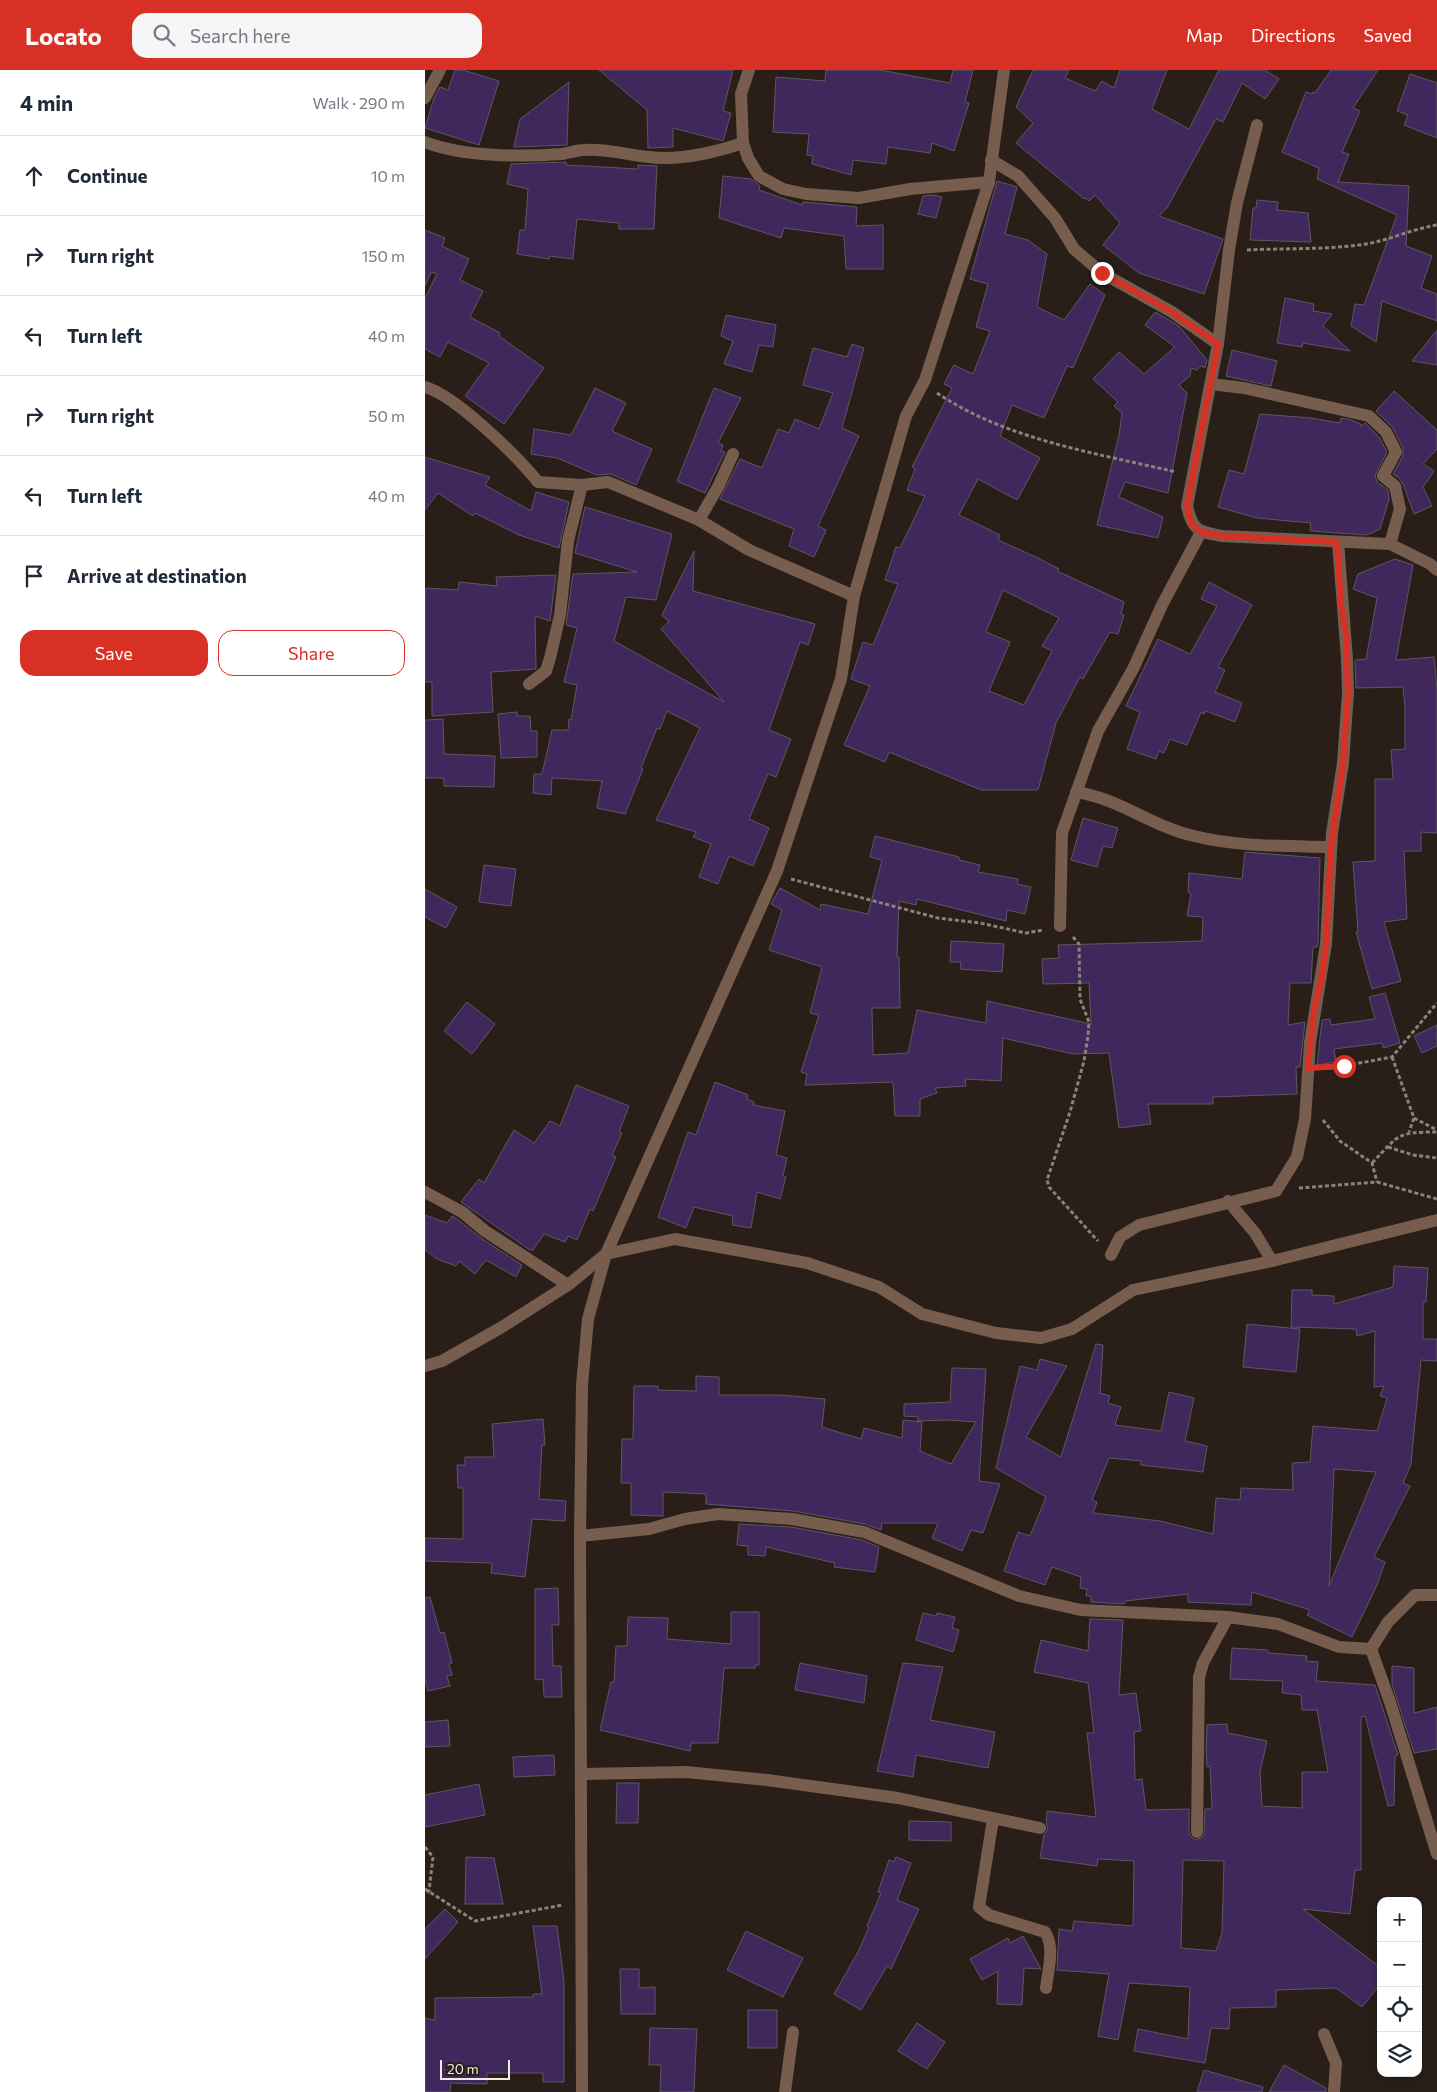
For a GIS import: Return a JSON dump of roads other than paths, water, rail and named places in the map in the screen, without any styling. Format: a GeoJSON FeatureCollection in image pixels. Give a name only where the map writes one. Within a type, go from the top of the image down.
{"type":"FeatureCollection","features":[{"type":"Feature","properties":{"kind":"street"},"geometry":{"type":"LineString","coordinates":[[425,98],[440,70]]}},
{"type":"Feature","properties":{"kind":"street"},"geometry":{"type":"LineString","coordinates":[[749,70],[741,94],[743,143],[747,158],[759,176],[783,189],[806,194],[859,198],[910,189],[989,182]]}},
{"type":"Feature","properties":{"kind":"street"},"geometry":{"type":"LineString","coordinates":[[582,2092],[583,1902],[580,1536],[582,1385],[588,1319],[605,1254],[777,871],[841,678],[854,596],[906,416],[925,380],[989,182],[1004,70]]}},
{"type":"Feature","properties":{"kind":"street"},"geometry":{"type":"LineString","coordinates":[[1257,125],[1237,203],[1229,250],[1218,344],[1187,506],[1191,524],[1201,532],[1222,536],[1390,544],[1430,564],[1437,570]]}},
{"type":"Feature","properties":{"kind":"street"},"geometry":{"type":"LineString","coordinates":[[425,142],[437,147],[482,153],[536,155],[585,150],[608,150],[650,158],[693,157],[743,143]]}},
{"type":"Feature","properties":{"kind":"street"},"geometry":{"type":"LineString","coordinates":[[991,160],[1018,176],[1055,218],[1074,249],[1102,273],[1172,312],[1218,344]]}},
{"type":"Feature","properties":{"kind":"street"},"geometry":{"type":"LineString","coordinates":[[1211,384],[1244,388],[1369,416],[1386,432],[1396,452],[1383,476],[1395,486],[1401,509],[1390,544]]}},
{"type":"Feature","properties":{"kind":"street"},"geometry":{"type":"LineString","coordinates":[[425,387],[436,390],[452,401],[505,445],[538,482],[582,485],[608,482],[699,520],[749,550],[854,596]]}},
{"type":"Feature","properties":{"kind":"street"},"geometry":{"type":"LineString","coordinates":[[699,520],[718,487],[733,454]]}},
{"type":"Feature","properties":{"kind":"street"},"geometry":{"type":"LineString","coordinates":[[529,684],[546,671],[560,615],[568,541],[582,485]]}},
{"type":"Feature","properties":{"kind":"street"},"geometry":{"type":"LineString","coordinates":[[1060,926],[1062,833],[1076,792],[1098,731],[1133,669],[1162,605],[1201,532]]}},
{"type":"Feature","properties":{"kind":"street"},"geometry":{"type":"LineString","coordinates":[[1111,1255],[1120,1237],[1139,1225],[1228,1201],[1276,1191],[1297,1156],[1305,1120],[1314,1010],[1322,976],[1326,944],[1331,847],[1343,763],[1348,693],[1346,634],[1341,604],[1337,542]]}},
{"type":"Feature","properties":{"kind":"street"},"geometry":{"type":"LineString","coordinates":[[1076,792],[1095,795],[1138,816],[1194,836],[1266,846],[1331,847]]}},
{"type":"Feature","properties":{"kind":"street"},"geometry":{"type":"LineString","coordinates":[[425,1192],[462,1212],[485,1231],[569,1286]]}},
{"type":"Feature","properties":{"kind":"street"},"geometry":{"type":"LineString","coordinates":[[1228,1201],[1255,1233],[1272,1261]]}},
{"type":"Feature","properties":{"kind":"street"},"geometry":{"type":"LineString","coordinates":[[425,1366],[442,1361],[569,1286],[605,1254],[675,1239],[807,1264],[879,1287],[922,1314],[996,1333],[1041,1338],[1072,1329],[1133,1290],[1272,1261],[1437,1220]]}},
{"type":"Feature","properties":{"kind":"street"},"geometry":{"type":"LineString","coordinates":[[580,1536],[649,1530],[685,1519],[718,1514],[791,1519],[865,1532],[1019,1596],[1081,1610],[1228,1618],[1278,1624],[1339,1647],[1371,1649]]}},
{"type":"Feature","properties":{"kind":"street"},"geometry":{"type":"LineString","coordinates":[[1371,1649],[1388,1622],[1415,1595],[1437,1595]]}},
{"type":"Feature","properties":{"kind":"street"},"geometry":{"type":"LineString","coordinates":[[1197,1832],[1199,1677],[1203,1663],[1228,1618]]}},
{"type":"Feature","properties":{"kind":"street"},"geometry":{"type":"LineString","coordinates":[[1371,1649],[1390,1702],[1437,1854]]}},
{"type":"Feature","properties":{"kind":"street"},"geometry":{"type":"LineString","coordinates":[[582,1774],[686,1772],[767,1780],[898,1798],[1040,1828]]}},
{"type":"Feature","properties":{"kind":"street"},"geometry":{"type":"LineString","coordinates":[[993,1819],[979,1907],[989,1915],[1045,1932],[1050,1938],[1051,1952],[1046,1988]]}},
{"type":"Feature","properties":{"kind":"street"},"geometry":{"type":"LineString","coordinates":[[785,2092],[793,2032]]}},
{"type":"Feature","properties":{"kind":"street"},"geometry":{"type":"LineString","coordinates":[[1324,2034],[1336,2063],[1334,2092]]}}]}
